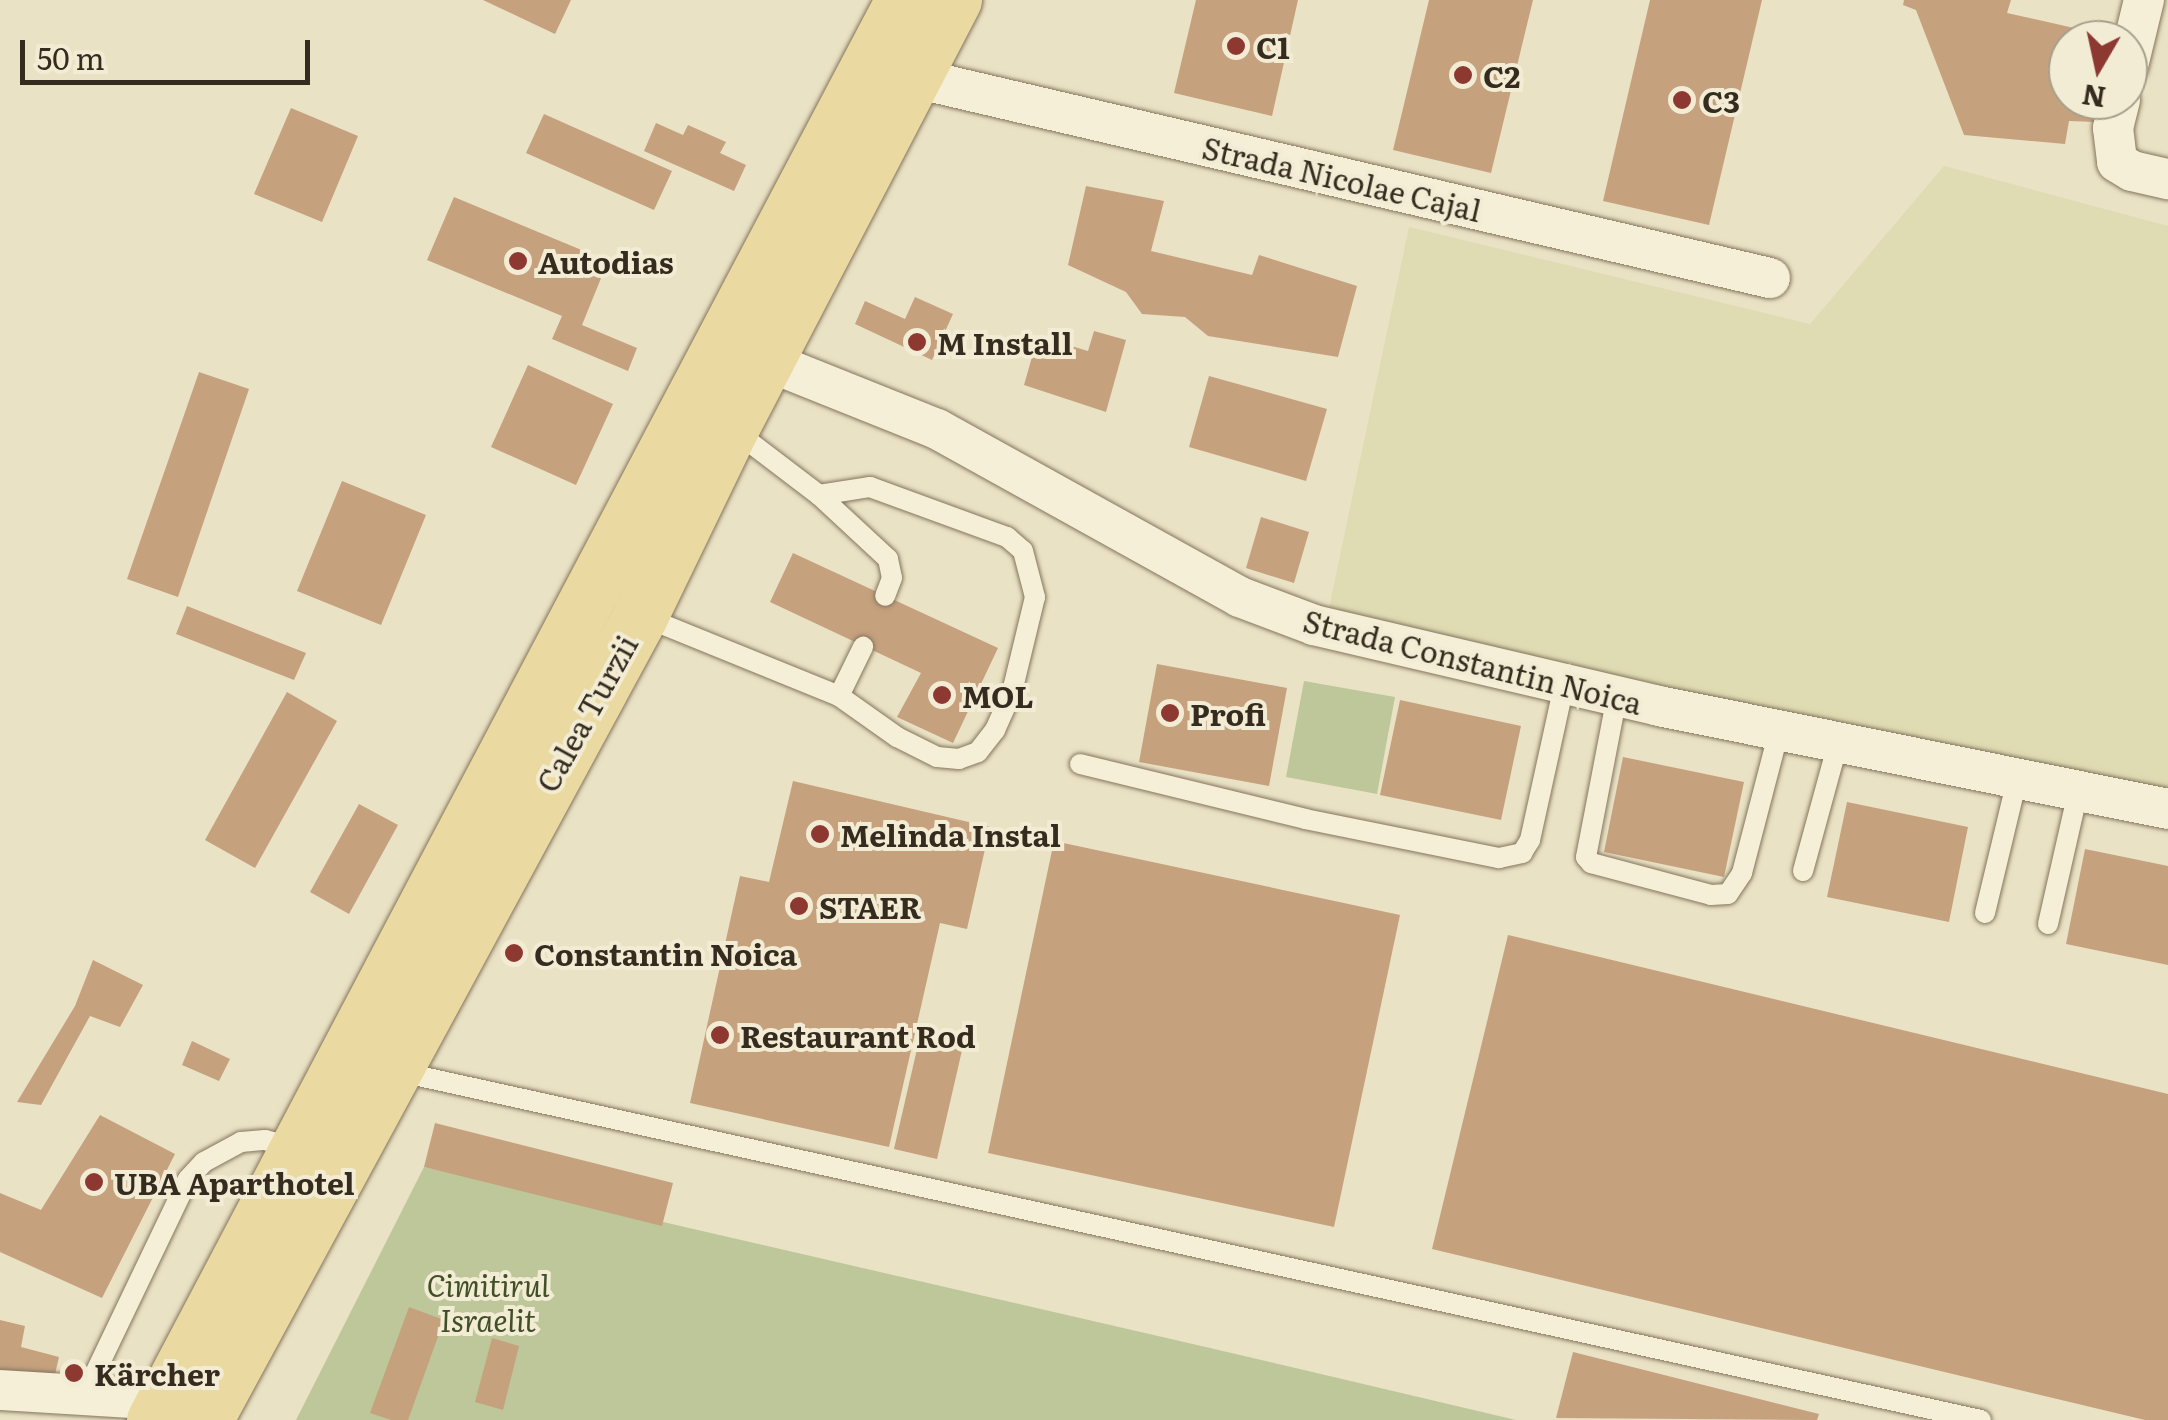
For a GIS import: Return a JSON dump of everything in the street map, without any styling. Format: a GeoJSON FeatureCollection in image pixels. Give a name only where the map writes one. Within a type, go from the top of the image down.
{"type":"FeatureCollection","features":[{"type":"Feature","properties":{"kind":"main road","name":"Calea Turzii"},"geometry":{"type":"LineString","coordinates":[[175,1413],[299,1149],[903,0]]}},
{"type":"Feature","properties":{"kind":"main road","name":"Calea Turzii"},"geometry":{"type":"LineString","coordinates":[[175,1413],[392,1070],[640,616],[731,428],[954,0]]}},
{"type":"Feature","properties":{"kind":"street","name":"Strada Nicolae Cajal"},"geometry":{"type":"LineString","coordinates":[[915,78],[1770,278]]}},
{"type":"Feature","properties":{"kind":"street"},"geometry":{"type":"LineString","coordinates":[[2115,120],[2117,162],[2132,171],[2168,179]]}},
{"type":"Feature","properties":{"kind":"street","name":"Strada Constantin Noica"},"geometry":{"type":"LineString","coordinates":[[767,361],[937,429],[1240,597],[1314,626],[1779,731],[2168,809]]}},
{"type":"Feature","properties":{"kind":"street"},"geometry":{"type":"LineString","coordinates":[[0,1390],[86,1392],[175,1413]]}},
{"type":"Feature","properties":{"kind":"lane"},"geometry":{"type":"LineString","coordinates":[[731,428],[819,495],[888,558],[892,578],[885,596]]}},
{"type":"Feature","properties":{"kind":"lane"},"geometry":{"type":"LineString","coordinates":[[640,616],[839,696],[898,737],[937,757],[959,758],[978,752],[995,730],[1012,692],[1032,624],[1035,597],[1023,551],[1006,537],[870,487],[819,495]]}},
{"type":"Feature","properties":{"kind":"lane"},"geometry":{"type":"LineString","coordinates":[[839,696],[863,647]]}},
{"type":"Feature","properties":{"kind":"lane"},"geometry":{"type":"LineString","coordinates":[[1080,764],[1306,819],[1499,858],[1522,853],[1530,840],[1564,684]]}},
{"type":"Feature","properties":{"kind":"lane"},"geometry":{"type":"LineString","coordinates":[[1617,696],[1586,856],[1591,863],[1711,895],[1728,894],[1742,874],[1779,731]]}},
{"type":"Feature","properties":{"kind":"lane"},"geometry":{"type":"LineString","coordinates":[[1803,871],[1838,743]]}},
{"type":"Feature","properties":{"kind":"lane"},"geometry":{"type":"LineString","coordinates":[[1986,913],[2017,780]]}},
{"type":"Feature","properties":{"kind":"lane"},"geometry":{"type":"LineString","coordinates":[[2048,924],[2078,792]]}},
{"type":"Feature","properties":{"kind":"lane"},"geometry":{"type":"LineString","coordinates":[[392,1070],[1980,1420]]}},
{"type":"Feature","properties":{"kind":"lane"},"geometry":{"type":"LineString","coordinates":[[86,1392],[188,1179],[204,1162],[241,1142],[265,1140],[299,1149]]}},
{"type":"Feature","properties":{"kind":"shaded area"},"geometry":{"type":"Polygon","coordinates":[[[1944,166],[2168,226],[2168,809],[1329,608],[1409,227],[1810,324],[1944,166]]]}},
{"type":"Feature","properties":{"kind":"green space"},"geometry":{"type":"Polygon","coordinates":[[[1304,681],[1395,697],[1377,794],[1286,777],[1304,681]]]}},
{"type":"Feature","properties":{"kind":"green space","name":"Cimitirul Israelit"},"geometry":{"type":"Polygon","coordinates":[[[424,1167],[1210,1348],[1516,1420],[296,1420],[424,1167]]]}},
{"type":"Feature","properties":{"kind":"building"},"geometry":{"type":"Polygon","coordinates":[[[483,0],[571,0],[555,34],[483,0]]]}},
{"type":"Feature","properties":{"kind":"building","name":"C1"},"geometry":{"type":"Polygon","coordinates":[[[1196,0],[1298,0],[1272,116],[1174,93],[1196,0]]]}},
{"type":"Feature","properties":{"kind":"building","name":"C2"},"geometry":{"type":"Polygon","coordinates":[[[1429,0],[1533,0],[1491,173],[1393,150],[1429,0]]]}},
{"type":"Feature","properties":{"kind":"building","name":"C3"},"geometry":{"type":"Polygon","coordinates":[[[1650,0],[1762,0],[1709,225],[1603,201],[1650,0]]]}},
{"type":"Feature","properties":{"kind":"building"},"geometry":{"type":"Polygon","coordinates":[[[1904,0],[2011,0],[2007,13],[2048,22],[2048,120],[2097,122],[2069,121],[2065,144],[1964,135],[1916,10],[1903,5],[1904,0]]]}},
{"type":"Feature","properties":{"kind":"building"},"geometry":{"type":"Polygon","coordinates":[[[291,108],[358,136],[322,222],[254,194],[291,108]]]}},
{"type":"Feature","properties":{"kind":"building"},"geometry":{"type":"Polygon","coordinates":[[[544,114],[672,171],[654,210],[526,153],[544,114]]]}},
{"type":"Feature","properties":{"kind":"building"},"geometry":{"type":"Polygon","coordinates":[[[656,123],[683,135],[688,125],[726,142],[720,153],[746,165],[734,191],[644,151],[656,123]]]}},
{"type":"Feature","properties":{"kind":"building"},"geometry":{"type":"Polygon","coordinates":[[[1086,186],[1164,201],[1151,251],[1252,275],[1259,255],[1357,286],[1338,357],[1208,336],[1185,317],[1142,314],[1126,292],[1068,265],[1086,186]]]}},
{"type":"Feature","properties":{"kind":"building","name":"Autodias"},"geometry":{"type":"Polygon","coordinates":[[[454,197],[608,261],[582,325],[637,348],[628,371],[552,339],[562,316],[427,260],[454,197]]]}},
{"type":"Feature","properties":{"kind":"building","name":"M Install"},"geometry":{"type":"Polygon","coordinates":[[[915,297],[953,314],[932,360],[855,324],[865,301],[905,319],[915,297]]]}},
{"type":"Feature","properties":{"kind":"building"},"geometry":{"type":"Polygon","coordinates":[[[1094,331],[1126,340],[1106,412],[1024,385],[1038,336],[1088,351],[1094,331]]]}},
{"type":"Feature","properties":{"kind":"building"},"geometry":{"type":"Polygon","coordinates":[[[528,365],[613,404],[576,485],[491,447],[528,365]]]}},
{"type":"Feature","properties":{"kind":"building"},"geometry":{"type":"Polygon","coordinates":[[[199,372],[249,389],[178,597],[127,579],[199,372]]]}},
{"type":"Feature","properties":{"kind":"building"},"geometry":{"type":"Polygon","coordinates":[[[1209,376],[1327,409],[1306,481],[1189,447],[1209,376]]]}},
{"type":"Feature","properties":{"kind":"building"},"geometry":{"type":"Polygon","coordinates":[[[342,481],[426,515],[381,625],[297,591],[342,481]]]}},
{"type":"Feature","properties":{"kind":"building"},"geometry":{"type":"Polygon","coordinates":[[[1261,517],[1309,532],[1294,583],[1246,568],[1261,517]]]}},
{"type":"Feature","properties":{"kind":"building"},"geometry":{"type":"Polygon","coordinates":[[[793,553],[998,648],[953,743],[897,717],[921,673],[770,602],[793,553]]]}},
{"type":"Feature","properties":{"kind":"building"},"geometry":{"type":"Polygon","coordinates":[[[187,606],[306,653],[294,680],[176,634],[187,606]]]}},
{"type":"Feature","properties":{"kind":"building"},"geometry":{"type":"Polygon","coordinates":[[[1157,664],[1287,688],[1269,786],[1139,762],[1157,664]]]}},
{"type":"Feature","properties":{"kind":"building"},"geometry":{"type":"Polygon","coordinates":[[[287,692],[337,721],[255,868],[205,840],[287,692]]]}},
{"type":"Feature","properties":{"kind":"building"},"geometry":{"type":"Polygon","coordinates":[[[1400,700],[1521,726],[1501,820],[1380,795],[1400,700]]]}},
{"type":"Feature","properties":{"kind":"building"},"geometry":{"type":"Polygon","coordinates":[[[1623,757],[1744,782],[1724,877],[1604,852],[1623,757]]]}},
{"type":"Feature","properties":{"kind":"building"},"geometry":{"type":"Polygon","coordinates":[[[793,781],[990,827],[967,929],[940,923],[889,1147],[690,1103],[740,876],[769,882],[793,781]]]}},
{"type":"Feature","properties":{"kind":"building"},"geometry":{"type":"Polygon","coordinates":[[[1847,802],[1968,827],[1949,922],[1827,897],[1847,802]]]}},
{"type":"Feature","properties":{"kind":"building"},"geometry":{"type":"Polygon","coordinates":[[[359,804],[398,825],[349,914],[310,892],[359,804]]]}},
{"type":"Feature","properties":{"kind":"building"},"geometry":{"type":"Polygon","coordinates":[[[1054,841],[1400,915],[1334,1227],[988,1153],[1054,841]]]}},
{"type":"Feature","properties":{"kind":"building"},"geometry":{"type":"Polygon","coordinates":[[[2085,849],[2168,866],[2168,965],[2066,944],[2085,849]]]}},
{"type":"Feature","properties":{"kind":"building"},"geometry":{"type":"Polygon","coordinates":[[[1508,935],[2168,1094],[2168,1420],[2145,1420],[1432,1249],[1508,935]]]}},
{"type":"Feature","properties":{"kind":"building"},"geometry":{"type":"Polygon","coordinates":[[[93,960],[143,985],[120,1027],[90,1016],[41,1105],[17,1102],[75,1006],[93,960]]]}},
{"type":"Feature","properties":{"kind":"building"},"geometry":{"type":"Polygon","coordinates":[[[920,1036],[963,1046],[937,1159],[894,1149],[920,1036]]]}},
{"type":"Feature","properties":{"kind":"building"},"geometry":{"type":"Polygon","coordinates":[[[192,1041],[230,1059],[219,1081],[182,1065],[192,1041]]]}},
{"type":"Feature","properties":{"kind":"building"},"geometry":{"type":"Polygon","coordinates":[[[100,1115],[175,1154],[102,1298],[0,1252],[0,1193],[41,1210],[100,1115]]]}},
{"type":"Feature","properties":{"kind":"building"},"geometry":{"type":"Polygon","coordinates":[[[435,1123],[673,1183],[662,1226],[424,1167],[435,1123]]]}},
{"type":"Feature","properties":{"kind":"building"},"geometry":{"type":"Polygon","coordinates":[[[409,1307],[444,1320],[408,1420],[391,1420],[370,1413],[409,1307]]]}},
{"type":"Feature","properties":{"kind":"building"},"geometry":{"type":"Polygon","coordinates":[[[0,1320],[25,1326],[21,1347],[59,1357],[53,1383],[0,1370],[0,1320]]]}},
{"type":"Feature","properties":{"kind":"building"},"geometry":{"type":"Polygon","coordinates":[[[492,1338],[519,1346],[503,1410],[475,1402],[492,1338]]]}},
{"type":"Feature","properties":{"kind":"building"},"geometry":{"type":"Polygon","coordinates":[[[1573,1352],[1819,1414],[1817,1420],[1556,1418],[1573,1352]]]}},
{"type":"Feature","properties":{"kind":"place","name":"C1"},"geometry":{"type":"Point","coordinates":[1236,46]}},
{"type":"Feature","properties":{"kind":"place","name":"C2"},"geometry":{"type":"Point","coordinates":[1463,75]}},
{"type":"Feature","properties":{"kind":"place","name":"C3"},"geometry":{"type":"Point","coordinates":[1682,100]}},
{"type":"Feature","properties":{"kind":"place","name":"Autodias"},"geometry":{"type":"Point","coordinates":[518,261]}},
{"type":"Feature","properties":{"kind":"place","name":"M Install"},"geometry":{"type":"Point","coordinates":[917,342]}},
{"type":"Feature","properties":{"kind":"place","name":"MOL"},"geometry":{"type":"Point","coordinates":[942,695]}},
{"type":"Feature","properties":{"kind":"place","name":"Profi"},"geometry":{"type":"Point","coordinates":[1170,713]}},
{"type":"Feature","properties":{"kind":"place","name":"Melinda Instal"},"geometry":{"type":"Point","coordinates":[820,834]}},
{"type":"Feature","properties":{"kind":"place","name":"STAER"},"geometry":{"type":"Point","coordinates":[799,906]}},
{"type":"Feature","properties":{"kind":"place","name":"Constantin Noica"},"geometry":{"type":"Point","coordinates":[514,953]}},
{"type":"Feature","properties":{"kind":"place","name":"Restaurant Rod"},"geometry":{"type":"Point","coordinates":[720,1035]}},
{"type":"Feature","properties":{"kind":"place","name":"UBA Aparthotel"},"geometry":{"type":"Point","coordinates":[94,1182]}},
{"type":"Feature","properties":{"kind":"place","name":"Kärcher"},"geometry":{"type":"Point","coordinates":[74,1373]}}]}
